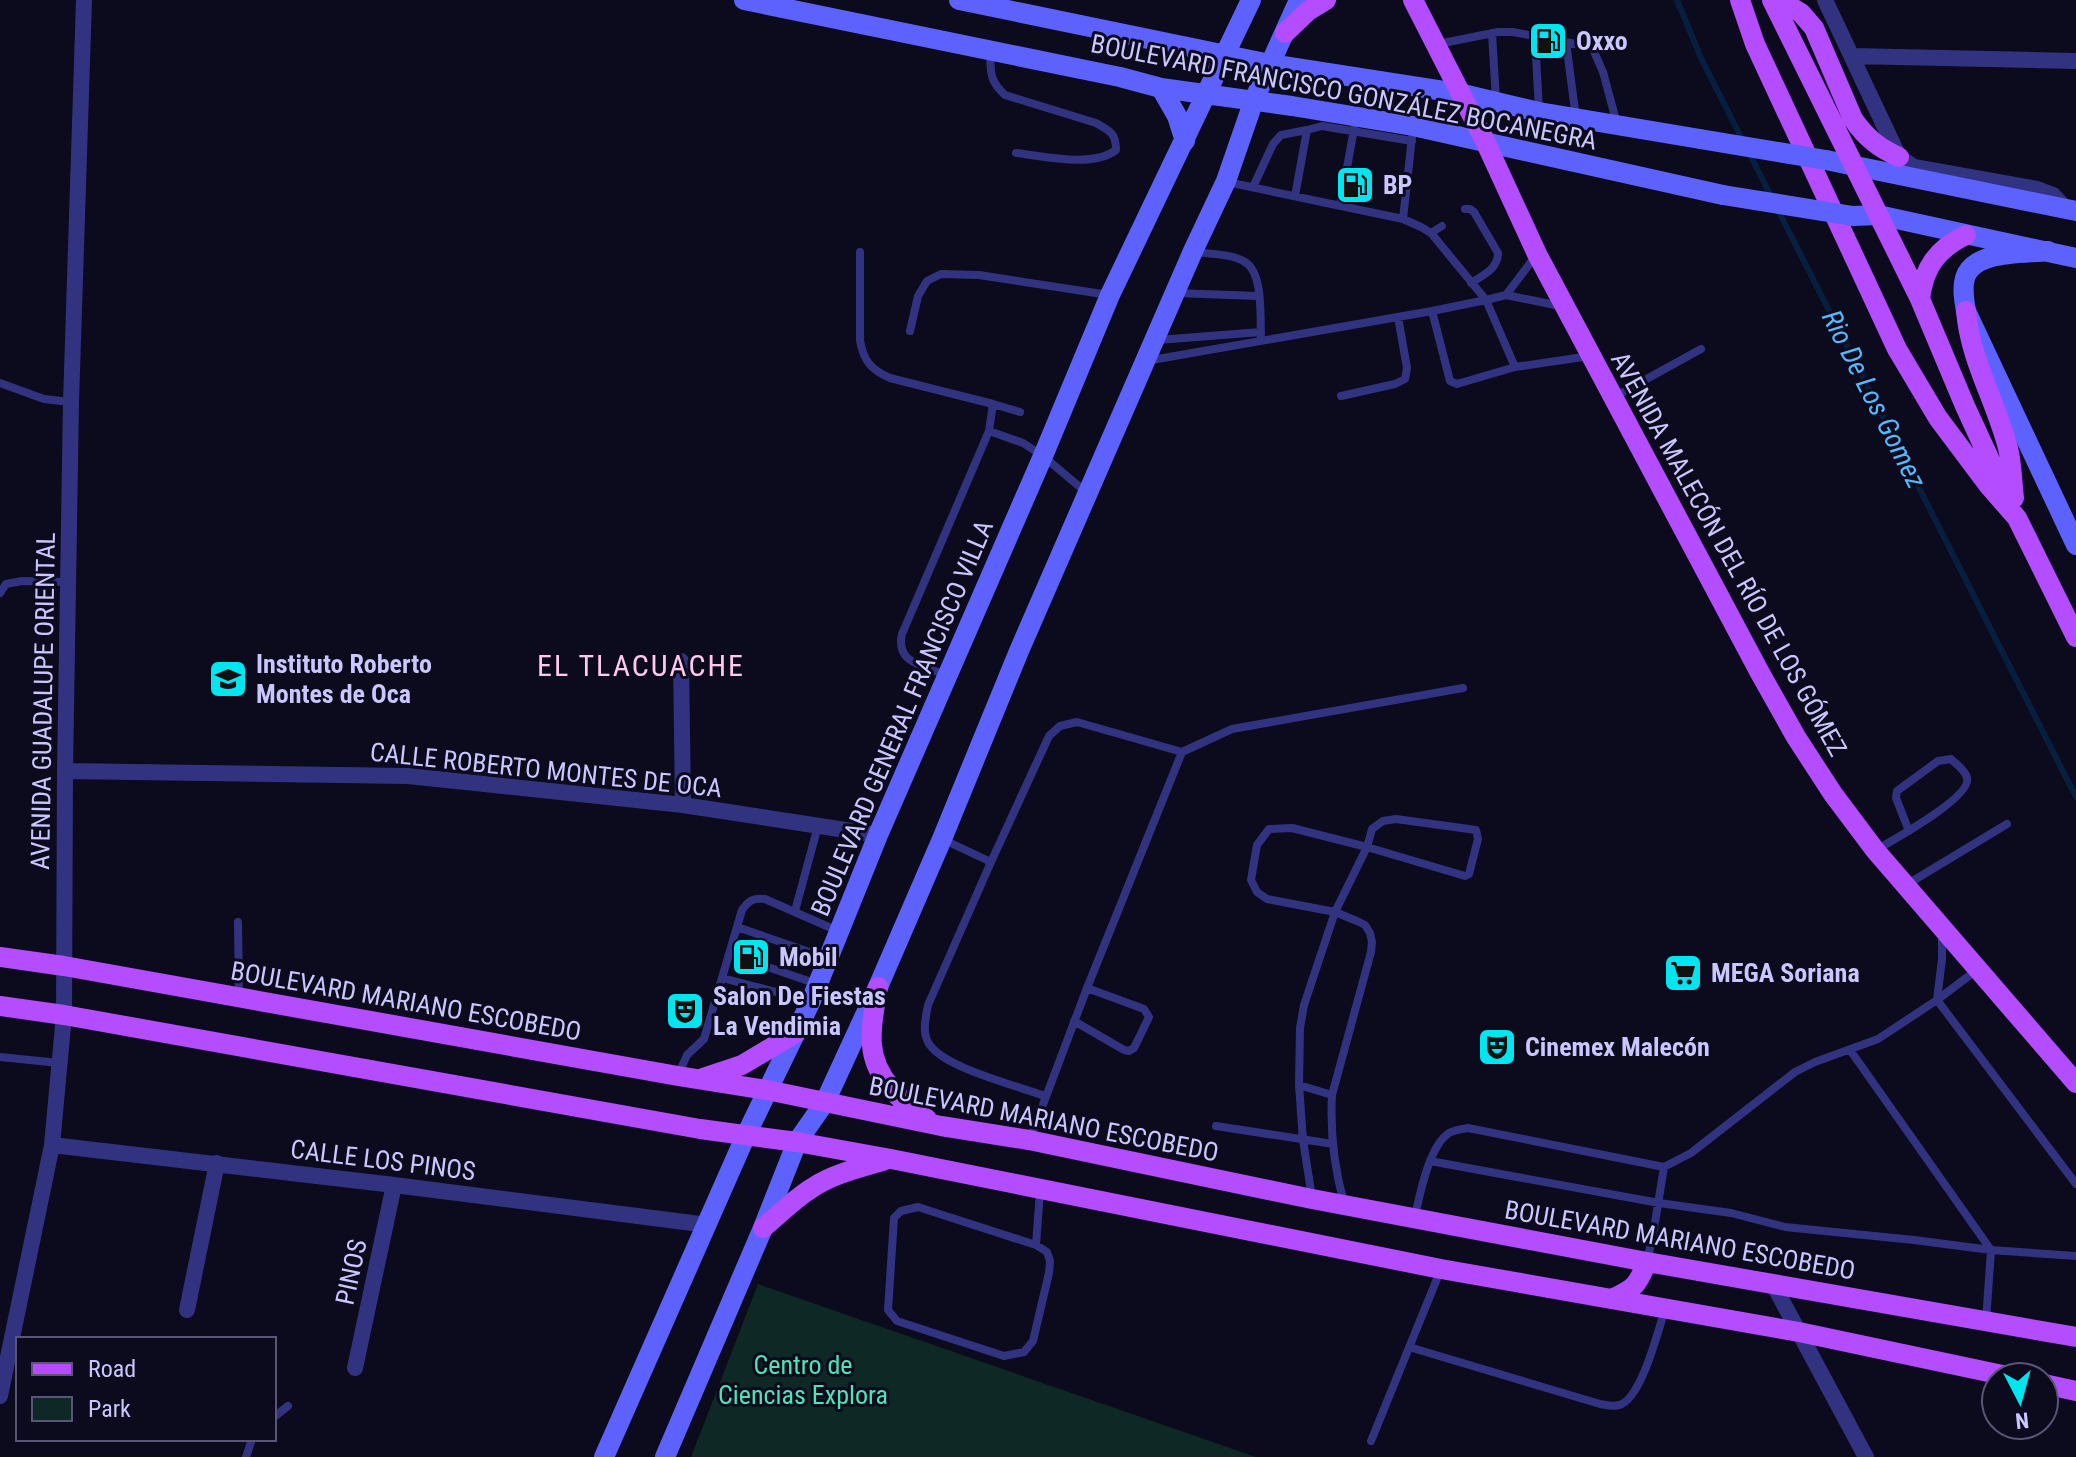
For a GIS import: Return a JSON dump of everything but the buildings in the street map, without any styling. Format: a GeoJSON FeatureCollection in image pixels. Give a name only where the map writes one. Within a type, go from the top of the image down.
{"type":"FeatureCollection","features":[{"type":"Feature","properties":{"kind":"main road","name":"BOULEVARD FRANCISCO GONZÁLEZ BOCANEGRA"},"geometry":{"type":"LineString","coordinates":[[744,0],[1161,88],[1254,100],[1355,124],[1485,141],[1723,195],[1853,216],[1878,215],[2076,258]]}},
{"type":"Feature","properties":{"kind":"main road","name":"BOULEVARD FRANCISCO GONZÁLEZ BOCANEGRA"},"geometry":{"type":"LineString","coordinates":[[959,0],[1270,64],[1463,94],[1539,112],[1826,160],[2072,210]]}},
{"type":"Feature","properties":{"kind":"main road","name":"BOULEVARD GENERAL FRANCISCO VILLA"},"geometry":{"type":"LineString","coordinates":[[604,1457],[746,1135],[814,993],[878,835],[1110,295],[1251,0]]}},
{"type":"Feature","properties":{"kind":"main road"},"geometry":{"type":"LineString","coordinates":[[665,1457],[797,1142],[825,1102],[878,987],[1019,651],[1226,181],[1254,100],[1299,0]]}},
{"type":"Feature","properties":{"kind":"main road"},"geometry":{"type":"LineString","coordinates":[[1285,33],[1308,11],[1326,0]]}},
{"type":"Feature","properties":{"kind":"main road","name":"AVENIDA MALECÓN DEL RÍO DE LOS GÓMEZ"},"geometry":{"type":"LineString","coordinates":[[1413,0],[1463,94],[1537,254],[1796,737],[1875,850],[2072,1080]]}},
{"type":"Feature","properties":{"kind":"main road"},"geometry":{"type":"LineString","coordinates":[[1740,0],[1755,44],[1897,349],[1938,418],[2017,518]]}},
{"type":"Feature","properties":{"kind":"main road"},"geometry":{"type":"LineString","coordinates":[[1772,0],[1920,299],[1965,406],[2076,637]]}},
{"type":"Feature","properties":{"kind":"main road"},"geometry":{"type":"LineString","coordinates":[[1779,0],[1801,13],[1814,28],[1853,119],[1862,132],[1873,143],[1899,157]]}},
{"type":"Feature","properties":{"kind":"main road"},"geometry":{"type":"LineString","coordinates":[[1161,88],[1177,116],[1185,141]]}},
{"type":"Feature","properties":{"kind":"main road"},"geometry":{"type":"LineString","coordinates":[[1920,299],[1924,275],[1933,260],[1966,235]]}},
{"type":"Feature","properties":{"kind":"main road"},"geometry":{"type":"LineString","coordinates":[[2017,518],[2008,451],[1974,355],[1963,293],[1965,276],[1974,263],[1989,257],[2048,251]]}},
{"type":"Feature","properties":{"kind":"main road"},"geometry":{"type":"LineString","coordinates":[[1966,311],[2076,545]]}},
{"type":"Feature","properties":{"kind":"main road","name":"BOULEVARD MARIANO ESCOBEDO"},"geometry":{"type":"LineString","coordinates":[[0,957],[767,1090],[1312,1199],[1647,1262],[2076,1337]]}},
{"type":"Feature","properties":{"kind":"main road"},"geometry":{"type":"LineString","coordinates":[[878,987],[872,1044],[880,1072],[912,1110],[941,1126]]}},
{"type":"Feature","properties":{"kind":"main road"},"geometry":{"type":"LineString","coordinates":[[0,1006],[891,1159],[1441,1269],[1799,1332],[1980,1370]]}},
{"type":"Feature","properties":{"kind":"main road"},"geometry":{"type":"LineString","coordinates":[[687,1078],[715,1075],[742,1065],[796,1033]]}},
{"type":"Feature","properties":{"kind":"main road"},"geometry":{"type":"LineString","coordinates":[[763,1228],[815,1186],[834,1176],[891,1159]]}},
{"type":"Feature","properties":{"kind":"main road"},"geometry":{"type":"LineString","coordinates":[[1612,1299],[1639,1282],[1647,1262]]}},
{"type":"Feature","properties":{"kind":"street","name":"AVENIDA GUADALUPE ORIENTAL"},"geometry":{"type":"LineString","coordinates":[[0,1396],[52,1145],[64,1015],[71,402],[84,0]]}},
{"type":"Feature","properties":{"kind":"street"},"geometry":{"type":"LineString","coordinates":[[1825,0],[1899,157]]}},
{"type":"Feature","properties":{"kind":"street"},"geometry":{"type":"LineString","coordinates":[[1852,56],[2076,61]]}},
{"type":"Feature","properties":{"kind":"street","name":"BOULEVARD FRANCISCO GONZÁLEZ BOCANEGRA"},"geometry":{"type":"LineString","coordinates":[[1899,157],[1914,167],[2037,189],[2053,195],[2072,210]]}},
{"type":"Feature","properties":{"kind":"street"},"geometry":{"type":"LineString","coordinates":[[681,661],[683,805]]}},
{"type":"Feature","properties":{"kind":"street","name":"CALLE ROBERTO MONTES DE OCA"},"geometry":{"type":"LineString","coordinates":[[65,771],[408,776],[683,805],[878,835]]}},
{"type":"Feature","properties":{"kind":"street","name":"CALLE LOS PINOS"},"geometry":{"type":"LineString","coordinates":[[52,1145],[708,1225]]}},
{"type":"Feature","properties":{"kind":"street"},"geometry":{"type":"LineString","coordinates":[[187,1310],[217,1163]]}},
{"type":"Feature","properties":{"kind":"street","name":"PINOS"},"geometry":{"type":"LineString","coordinates":[[355,1368],[394,1185]]}},
{"type":"Feature","properties":{"kind":"street"},"geometry":{"type":"LineString","coordinates":[[1773,1284],[1866,1457]]}},
{"type":"Feature","properties":{"kind":"lane"},"geometry":{"type":"LineString","coordinates":[[1435,45],[1492,33],[1513,32],[1594,49],[1617,125]]}},
{"type":"Feature","properties":{"kind":"lane"},"geometry":{"type":"LineString","coordinates":[[1492,33],[1496,102]]}},
{"type":"Feature","properties":{"kind":"lane"},"geometry":{"type":"LineString","coordinates":[[1535,36],[1539,112]]}},
{"type":"Feature","properties":{"kind":"lane"},"geometry":{"type":"LineString","coordinates":[[1566,42],[1576,118]]}},
{"type":"Feature","properties":{"kind":"lane"},"geometry":{"type":"LineString","coordinates":[[990,51],[994,85],[1005,95],[1096,123],[1109,130],[1116,139],[1116,150],[1095,159],[1016,153]]}},
{"type":"Feature","properties":{"kind":"lane"},"geometry":{"type":"LineString","coordinates":[[1253,187],[1273,144],[1281,135],[1322,126],[1355,124],[1340,206]]}},
{"type":"Feature","properties":{"kind":"lane"},"geometry":{"type":"LineString","coordinates":[[1295,196],[1307,130]]}},
{"type":"Feature","properties":{"kind":"lane"},"geometry":{"type":"LineString","coordinates":[[1403,219],[1413,133]]}},
{"type":"Feature","properties":{"kind":"lane"},"geometry":{"type":"LineString","coordinates":[[1226,181],[1403,219],[1431,233],[1486,300],[1515,367]]}},
{"type":"Feature","properties":{"kind":"lane"},"geometry":{"type":"LineString","coordinates":[[1465,209],[1474,212],[1498,253],[1495,266],[1471,283]]}},
{"type":"Feature","properties":{"kind":"lane"},"geometry":{"type":"LineString","coordinates":[[1431,233],[1442,226]]}},
{"type":"Feature","properties":{"kind":"lane"},"geometry":{"type":"LineString","coordinates":[[1193,251],[1237,259],[1248,263],[1256,272],[1261,336]]}},
{"type":"Feature","properties":{"kind":"lane"},"geometry":{"type":"LineString","coordinates":[[860,252],[860,340],[868,365],[890,378],[1020,412]]}},
{"type":"Feature","properties":{"kind":"lane"},"geometry":{"type":"LineString","coordinates":[[1506,295],[1537,254]]}},
{"type":"Feature","properties":{"kind":"lane"},"geometry":{"type":"LineString","coordinates":[[910,331],[918,296],[927,281],[941,274],[979,275],[1110,295]]}},
{"type":"Feature","properties":{"kind":"lane"},"geometry":{"type":"LineString","coordinates":[[1175,293],[1258,296]]}},
{"type":"Feature","properties":{"kind":"lane"},"geometry":{"type":"LineString","coordinates":[[1145,361],[1261,336],[1398,317],[1506,295],[1565,307]]}},
{"type":"Feature","properties":{"kind":"lane"},"geometry":{"type":"LineString","coordinates":[[1432,311],[1450,381],[1457,384],[1515,367],[1591,355]]}},
{"type":"Feature","properties":{"kind":"lane"},"geometry":{"type":"LineString","coordinates":[[1341,396],[1405,379],[1407,368],[1398,317]]}},
{"type":"Feature","properties":{"kind":"lane"},"geometry":{"type":"LineString","coordinates":[[1154,340],[1261,336]]}},
{"type":"Feature","properties":{"kind":"lane"},"geometry":{"type":"LineString","coordinates":[[1613,398],[1701,349]]}},
{"type":"Feature","properties":{"kind":"lane"},"geometry":{"type":"LineString","coordinates":[[0,383],[44,399],[71,402]]}},
{"type":"Feature","properties":{"kind":"lane"},"geometry":{"type":"LineString","coordinates":[[946,675],[911,661],[903,655],[899,646],[989,431],[993,404]]}},
{"type":"Feature","properties":{"kind":"lane"},"geometry":{"type":"LineString","coordinates":[[989,431],[1023,443],[1088,493]]}},
{"type":"Feature","properties":{"kind":"lane"},"geometry":{"type":"LineString","coordinates":[[0,593],[6,584],[22,581],[68,582]]}},
{"type":"Feature","properties":{"kind":"lane"},"geometry":{"type":"LineString","coordinates":[[1045,1096],[956,1065],[939,1055],[927,1041],[925,1025],[928,1005],[1049,736],[1060,726],[1077,722],[1182,752],[1232,729],[1463,688]]}},
{"type":"Feature","properties":{"kind":"lane"},"geometry":{"type":"LineString","coordinates":[[1029,1140],[1182,752]]}},
{"type":"Feature","properties":{"kind":"lane"},"geometry":{"type":"LineString","coordinates":[[1875,850],[1909,831],[1966,787],[1966,774],[1951,759],[1938,761],[1897,791],[1896,798],[1909,831]]}},
{"type":"Feature","properties":{"kind":"lane"},"geometry":{"type":"LineString","coordinates":[[1312,1199],[1299,1085],[1300,1028],[1304,1005],[1335,912],[1367,847],[1372,829],[1383,821],[1396,819],[1476,830],[1478,839],[1469,874],[1465,876],[1367,847],[1292,828],[1269,829],[1257,845],[1251,880],[1257,892],[1267,899],[1335,912],[1350,917],[1365,925],[1372,942],[1332,1095],[1334,1161],[1344,1203]]}},
{"type":"Feature","properties":{"kind":"lane"},"geometry":{"type":"LineString","coordinates":[[1905,885],[2007,824]]}},
{"type":"Feature","properties":{"kind":"lane"},"geometry":{"type":"LineString","coordinates":[[795,911],[818,826]]}},
{"type":"Feature","properties":{"kind":"lane"},"geometry":{"type":"LineString","coordinates":[[942,839],[991,862]]}},
{"type":"Feature","properties":{"kind":"lane"},"geometry":{"type":"LineString","coordinates":[[687,1078],[687,1055],[704,1039],[742,910],[748,901],[765,899],[839,931]]}},
{"type":"Feature","properties":{"kind":"lane"},"geometry":{"type":"LineString","coordinates":[[238,922],[239,997]]}},
{"type":"Feature","properties":{"kind":"lane"},"geometry":{"type":"LineString","coordinates":[[737,927],[828,958]]}},
{"type":"Feature","properties":{"kind":"lane"},"geometry":{"type":"LineString","coordinates":[[1942,929],[1937,1000],[2076,1184]]}},
{"type":"Feature","properties":{"kind":"lane"},"geometry":{"type":"LineString","coordinates":[[730,954],[814,993]]}},
{"type":"Feature","properties":{"kind":"lane"},"geometry":{"type":"LineString","coordinates":[[1414,1218],[1430,1161],[1440,1142],[1450,1132],[1468,1128],[1664,1167],[1691,1153],[1795,1072],[1878,1039],[1978,969]]}},
{"type":"Feature","properties":{"kind":"lane"},"geometry":{"type":"LineString","coordinates":[[722,978],[814,993]]}},
{"type":"Feature","properties":{"kind":"lane"},"geometry":{"type":"LineString","coordinates":[[1074,1021],[1129,1051],[1134,1048],[1149,1017],[1144,1009],[1087,988]]}},
{"type":"Feature","properties":{"kind":"lane"},"geometry":{"type":"LineString","coordinates":[[1850,1050],[1991,1250],[1985,1322]]}},
{"type":"Feature","properties":{"kind":"lane"},"geometry":{"type":"LineString","coordinates":[[0,1057],[59,1063]]}},
{"type":"Feature","properties":{"kind":"lane"},"geometry":{"type":"LineString","coordinates":[[1299,1085],[1332,1095]]}},
{"type":"Feature","properties":{"kind":"lane"},"geometry":{"type":"LineString","coordinates":[[1216,1126],[1333,1144]]}},
{"type":"Feature","properties":{"kind":"lane"},"geometry":{"type":"LineString","coordinates":[[1430,1161],[1659,1203],[1731,1213],[1785,1227],[1991,1250],[2076,1256]]}},
{"type":"Feature","properties":{"kind":"lane"},"geometry":{"type":"LineString","coordinates":[[1647,1262],[1664,1167]]}},
{"type":"Feature","properties":{"kind":"lane"},"geometry":{"type":"LineString","coordinates":[[1036,1245],[1041,1190]]}},
{"type":"Feature","properties":{"kind":"lane"},"geometry":{"type":"LineString","coordinates":[[918,1207],[1036,1245],[1047,1252],[1049,1273],[1033,1341],[1024,1352],[1004,1356],[897,1321],[888,1310],[894,1218],[901,1211],[918,1207]]}},
{"type":"Feature","properties":{"kind":"lane"},"geometry":{"type":"LineString","coordinates":[[1371,1441],[1441,1269]]}},
{"type":"Feature","properties":{"kind":"lane"},"geometry":{"type":"LineString","coordinates":[[1409,1347],[1600,1404],[1618,1406],[1629,1400],[1639,1387],[1666,1309]]}},
{"type":"Feature","properties":{"kind":"lane"},"geometry":{"type":"LineString","coordinates":[[276,1415],[288,1406]]}},
{"type":"Feature","properties":{"kind":"green space","name":"Centro de Ciencias Explora"},"geometry":{"type":"Polygon","coordinates":[[[758,1284],[1256,1457],[691,1457],[758,1284]]]}},
{"type":"Feature","properties":{"kind":"waterway","name":"Rio De Los Gomez"},"geometry":{"type":"LineString","coordinates":[[1677,0],[1701,58],[1743,141]]}},
{"type":"Feature","properties":{"kind":"waterway","name":"Rio De Los Gomez"},"geometry":{"type":"LineString","coordinates":[[1748,151],[1772,198]]}},
{"type":"Feature","properties":{"kind":"waterway","name":"Rio De Los Gomez"},"geometry":{"type":"LineString","coordinates":[[1777,208],[2076,797]]}},
{"type":"Feature","properties":{"kind":"place","name":"Oxxo"},"geometry":{"type":"Point","coordinates":[1548,41]}},
{"type":"Feature","properties":{"kind":"place","name":"BP"},"geometry":{"type":"Point","coordinates":[1355,185]}},
{"type":"Feature","properties":{"kind":"place","name":"Instituto Roberto Montes de Oca"},"geometry":{"type":"Point","coordinates":[228,679]}},
{"type":"Feature","properties":{"kind":"place","name":"Mobil"},"geometry":{"type":"Point","coordinates":[751,957]}},
{"type":"Feature","properties":{"kind":"place","name":"MEGA Soriana"},"geometry":{"type":"Point","coordinates":[1683,973]}},
{"type":"Feature","properties":{"kind":"place","name":"Salon De Fiestas La Vendimia"},"geometry":{"type":"Point","coordinates":[685,1011]}},
{"type":"Feature","properties":{"kind":"place","name":"Cinemex Malecón"},"geometry":{"type":"Point","coordinates":[1497,1047]}},
{"type":"Feature","properties":{"kind":"district","name":"EL TLACUACHE"},"geometry":{"type":"Point","coordinates":[641,665]}}]}
